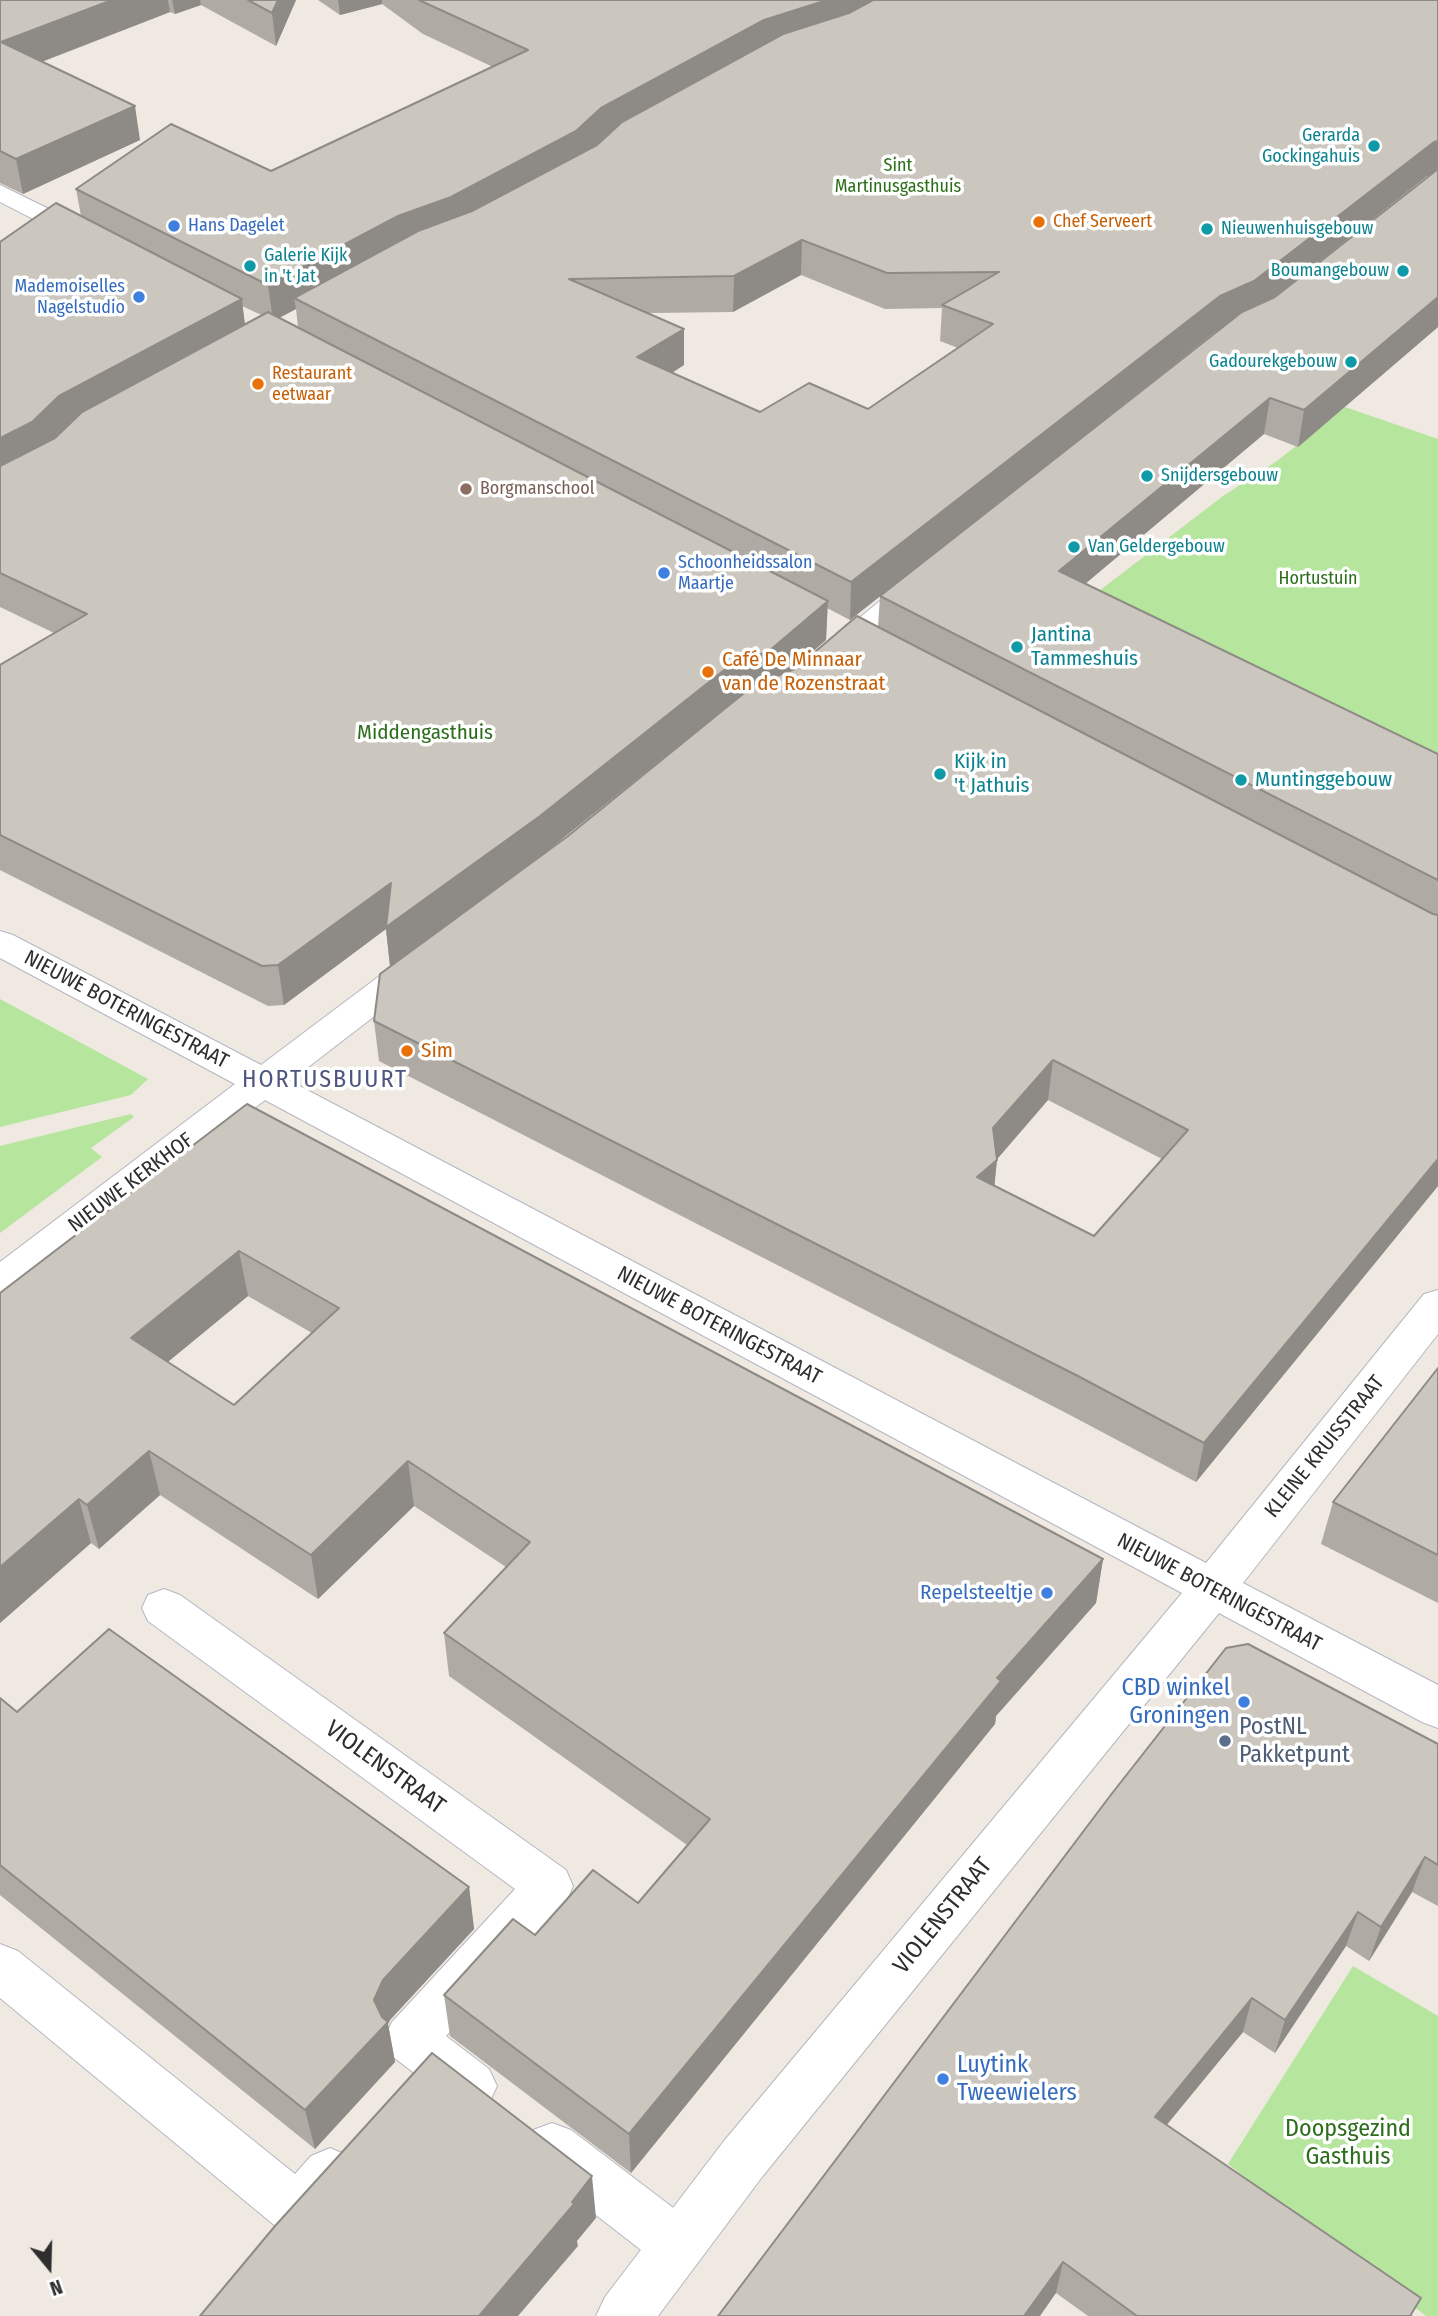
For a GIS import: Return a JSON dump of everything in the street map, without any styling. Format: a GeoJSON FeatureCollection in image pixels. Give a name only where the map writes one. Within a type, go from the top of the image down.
{"type":"FeatureCollection","features":[{"type":"Feature","properties":{"kind":"street"},"geometry":{"type":"LineString","coordinates":[[0,192],[111,250]]}},
{"type":"Feature","properties":{"kind":"street"},"geometry":{"type":"LineString","coordinates":[[806,679],[851,638],[936,570]]}},
{"type":"Feature","properties":{"kind":"street","name":"NIEUWE BOTERINGESTRAAT"},"geometry":{"type":"LineString","coordinates":[[0,943],[1438,1708]]}},
{"type":"Feature","properties":{"kind":"street","name":"NIEUWE KERKHOF"},"geometry":{"type":"LineString","coordinates":[[0,1283],[443,947]]}},
{"type":"Feature","properties":{"kind":"street","name":"KLEINE KRUISSTRAAT"},"geometry":{"type":"LineString","coordinates":[[1212,1589],[1438,1305]]}},
{"type":"Feature","properties":{"kind":"street","name":"VIOLENSTRAAT"},"geometry":{"type":"LineString","coordinates":[[624,2316],[743,2159],[1212,1589]]}},
{"type":"Feature","properties":{"kind":"street","name":"VIOLENSTRAAT"},"geometry":{"type":"LineString","coordinates":[[164,1608],[549,1886],[410,2039],[422,2074],[508,2114],[678,2245]]}},
{"type":"Feature","properties":{"kind":"street"},"geometry":{"type":"LineString","coordinates":[[0,1967],[298,2210],[362,2139]]}},
{"type":"Feature","properties":{"kind":"green space","name":"Hortustuin"},"geometry":{"type":"Polygon","coordinates":[[[1345,407],[1438,439],[1438,769],[1086,601],[1223,496],[1277,461],[1345,407]]]}},
{"type":"Feature","properties":{"kind":"green space"},"geometry":{"type":"Polygon","coordinates":[[[0,999],[148,1079],[131,1095],[0,1127],[0,999]]]}},
{"type":"Feature","properties":{"kind":"green space"},"geometry":{"type":"Polygon","coordinates":[[[131,1114],[134,1117],[91,1148],[102,1157],[0,1233],[0,1146],[131,1114]]]}},
{"type":"Feature","properties":{"kind":"green space","name":"Doopsgezind Gasthuis"},"geometry":{"type":"Polygon","coordinates":[[[1353,1966],[1438,2016],[1438,2316],[1426,2316],[1228,2164],[1353,1966]]]}},
{"type":"Feature","properties":{"kind":"building"},"geometry":{"type":"Polygon","coordinates":[[[0,0],[112,0],[1,42],[135,106],[16,159],[0,151],[0,0]]]}},
{"type":"Feature","properties":{"kind":"building"},"geometry":{"type":"Polygon","coordinates":[[[248,0],[278,0],[272,13],[248,0]]]}},
{"type":"Feature","properties":{"kind":"building"},"geometry":{"type":"Polygon","coordinates":[[[419,0],[827,0],[764,20],[601,108],[576,131],[451,197],[398,216],[268,285],[76,189],[171,124],[271,171],[528,50],[419,0]]]}},
{"type":"Feature","properties":{"kind":"building"},"geometry":{"type":"Polygon","coordinates":[[[873,0],[1438,0],[1438,141],[1254,281],[1220,296],[851,582],[294,298],[418,231],[472,211],[597,145],[622,122],[783,34],[849,13],[873,0]],[[802,240],[734,276],[569,279],[684,329],[637,357],[760,412],[809,383],[868,409],[993,324],[942,305],[999,272],[887,273],[802,240]]]}},
{"type":"Feature","properties":{"kind":"building"},"geometry":{"type":"Polygon","coordinates":[[[1438,169],[1438,297],[1304,410],[1270,398],[1059,571],[1438,754],[1438,880],[880,596],[1242,312],[1275,297],[1438,169]]]}},
{"type":"Feature","properties":{"kind":"building"},"geometry":{"type":"Polygon","coordinates":[[[56,203],[242,299],[59,396],[32,422],[0,438],[0,242],[56,203]]]}},
{"type":"Feature","properties":{"kind":"building"},"geometry":{"type":"Polygon","coordinates":[[[268,312],[828,601],[769,651],[728,667],[540,816],[386,927],[391,883],[278,965],[262,966],[0,835],[0,665],[87,614],[0,573],[0,466],[55,438],[82,412],[268,312]]]}},
{"type":"Feature","properties":{"kind":"building"},"geometry":{"type":"Polygon","coordinates":[[[857,616],[1438,915],[1438,1159],[1204,1443],[1076,1375],[374,1021],[380,974],[568,836],[754,685],[795,669],[857,616]],[[1053,1060],[993,1128],[997,1160],[977,1177],[1094,1236],[1188,1130],[1053,1060]]]}},
{"type":"Feature","properties":{"kind":"building"},"geometry":{"type":"Polygon","coordinates":[[[247,1104],[1103,1559],[997,1678],[1001,1681],[629,2134],[444,1995],[513,1919],[535,1935],[593,1870],[638,1903],[710,1819],[444,1633],[530,1542],[408,1461],[311,1555],[149,1451],[87,1505],[79,1499],[0,1567],[0,1293],[247,1104]],[[239,1251],[131,1338],[234,1405],[339,1308],[239,1251]]]}},
{"type":"Feature","properties":{"kind":"building"},"geometry":{"type":"Polygon","coordinates":[[[1438,1368],[1438,1555],[1333,1502],[1438,1368]]]}},
{"type":"Feature","properties":{"kind":"building"},"geometry":{"type":"Polygon","coordinates":[[[109,1629],[469,1887],[383,1980],[374,2000],[382,2017],[388,2022],[305,2110],[0,1865],[0,1698],[17,1712],[109,1629]]]}},
{"type":"Feature","properties":{"kind":"building"},"geometry":{"type":"Polygon","coordinates":[[[1248,1644],[1438,1744],[1438,1865],[1425,1857],[1381,1927],[1358,1912],[1285,2020],[1252,1998],[1155,2117],[1421,2298],[1410,2316],[1137,2316],[1063,2262],[1024,2316],[718,2316],[1110,1796],[1226,1648],[1248,1644]]]}},
{"type":"Feature","properties":{"kind":"building"},"geometry":{"type":"Polygon","coordinates":[[[432,2053],[592,2176],[572,2202],[574,2204],[479,2316],[200,2316],[275,2226],[432,2053]]]}},
{"type":"Feature","properties":{"kind":"place","name":"Gerarda Gockingahuis"},"geometry":{"type":"Point","coordinates":[1374,146]}},
{"type":"Feature","properties":{"kind":"place","name":"Chef Serveert"},"geometry":{"type":"Point","coordinates":[1039,222]}},
{"type":"Feature","properties":{"kind":"place","name":"Hans Dagelet"},"geometry":{"type":"Point","coordinates":[174,226]}},
{"type":"Feature","properties":{"kind":"place","name":"Nieuwenhuisgebouw"},"geometry":{"type":"Point","coordinates":[1207,229]}},
{"type":"Feature","properties":{"kind":"place","name":"Galerie Kijk in 't Jat"},"geometry":{"type":"Point","coordinates":[250,266]}},
{"type":"Feature","properties":{"kind":"place","name":"Boumangebouw"},"geometry":{"type":"Point","coordinates":[1403,271]}},
{"type":"Feature","properties":{"kind":"place","name":"Mademoiselles Nagelstudio"},"geometry":{"type":"Point","coordinates":[139,297]}},
{"type":"Feature","properties":{"kind":"place","name":"Gadourekgebouw"},"geometry":{"type":"Point","coordinates":[1351,362]}},
{"type":"Feature","properties":{"kind":"place","name":"Restaurant eetwaar"},"geometry":{"type":"Point","coordinates":[258,384]}},
{"type":"Feature","properties":{"kind":"place","name":"Snijdersgebouw"},"geometry":{"type":"Point","coordinates":[1147,476]}},
{"type":"Feature","properties":{"kind":"place","name":"Borgmanschool"},"geometry":{"type":"Point","coordinates":[466,489]}},
{"type":"Feature","properties":{"kind":"place","name":"Van Geldergebouw"},"geometry":{"type":"Point","coordinates":[1074,547]}},
{"type":"Feature","properties":{"kind":"place","name":"Schoonheidssalon Maartje"},"geometry":{"type":"Point","coordinates":[664,573]}},
{"type":"Feature","properties":{"kind":"place","name":"Jantina Tammeshuis"},"geometry":{"type":"Point","coordinates":[1017,647]}},
{"type":"Feature","properties":{"kind":"place","name":"Café De Minnaar van de Rozenstraat"},"geometry":{"type":"Point","coordinates":[708,672]}},
{"type":"Feature","properties":{"kind":"place","name":"Kijk in 't Jathuis"},"geometry":{"type":"Point","coordinates":[940,774]}},
{"type":"Feature","properties":{"kind":"place","name":"Muntinggebouw"},"geometry":{"type":"Point","coordinates":[1241,780]}},
{"type":"Feature","properties":{"kind":"place","name":"Sim"},"geometry":{"type":"Point","coordinates":[407,1051]}},
{"type":"Feature","properties":{"kind":"place","name":"Repelsteeltje"},"geometry":{"type":"Point","coordinates":[1047,1593]}},
{"type":"Feature","properties":{"kind":"place","name":"CBD winkel Groningen"},"geometry":{"type":"Point","coordinates":[1244,1702]}},
{"type":"Feature","properties":{"kind":"place","name":"PostNL Pakketpunt"},"geometry":{"type":"Point","coordinates":[1225,1741]}},
{"type":"Feature","properties":{"kind":"place","name":"Luytink Tweewielers"},"geometry":{"type":"Point","coordinates":[943,2079]}},
{"type":"Feature","properties":{"kind":"district","name":"HORTUSBUURT"},"geometry":{"type":"Point","coordinates":[325,1080]}},
{"type":"Feature","properties":{"kind":"park label","name":"Sint Martinusgasthuis"},"geometry":{"type":"Point","coordinates":[898,176]}},
{"type":"Feature","properties":{"kind":"park label","name":"Middengasthuis"},"geometry":{"type":"Point","coordinates":[425,733]}}]}
